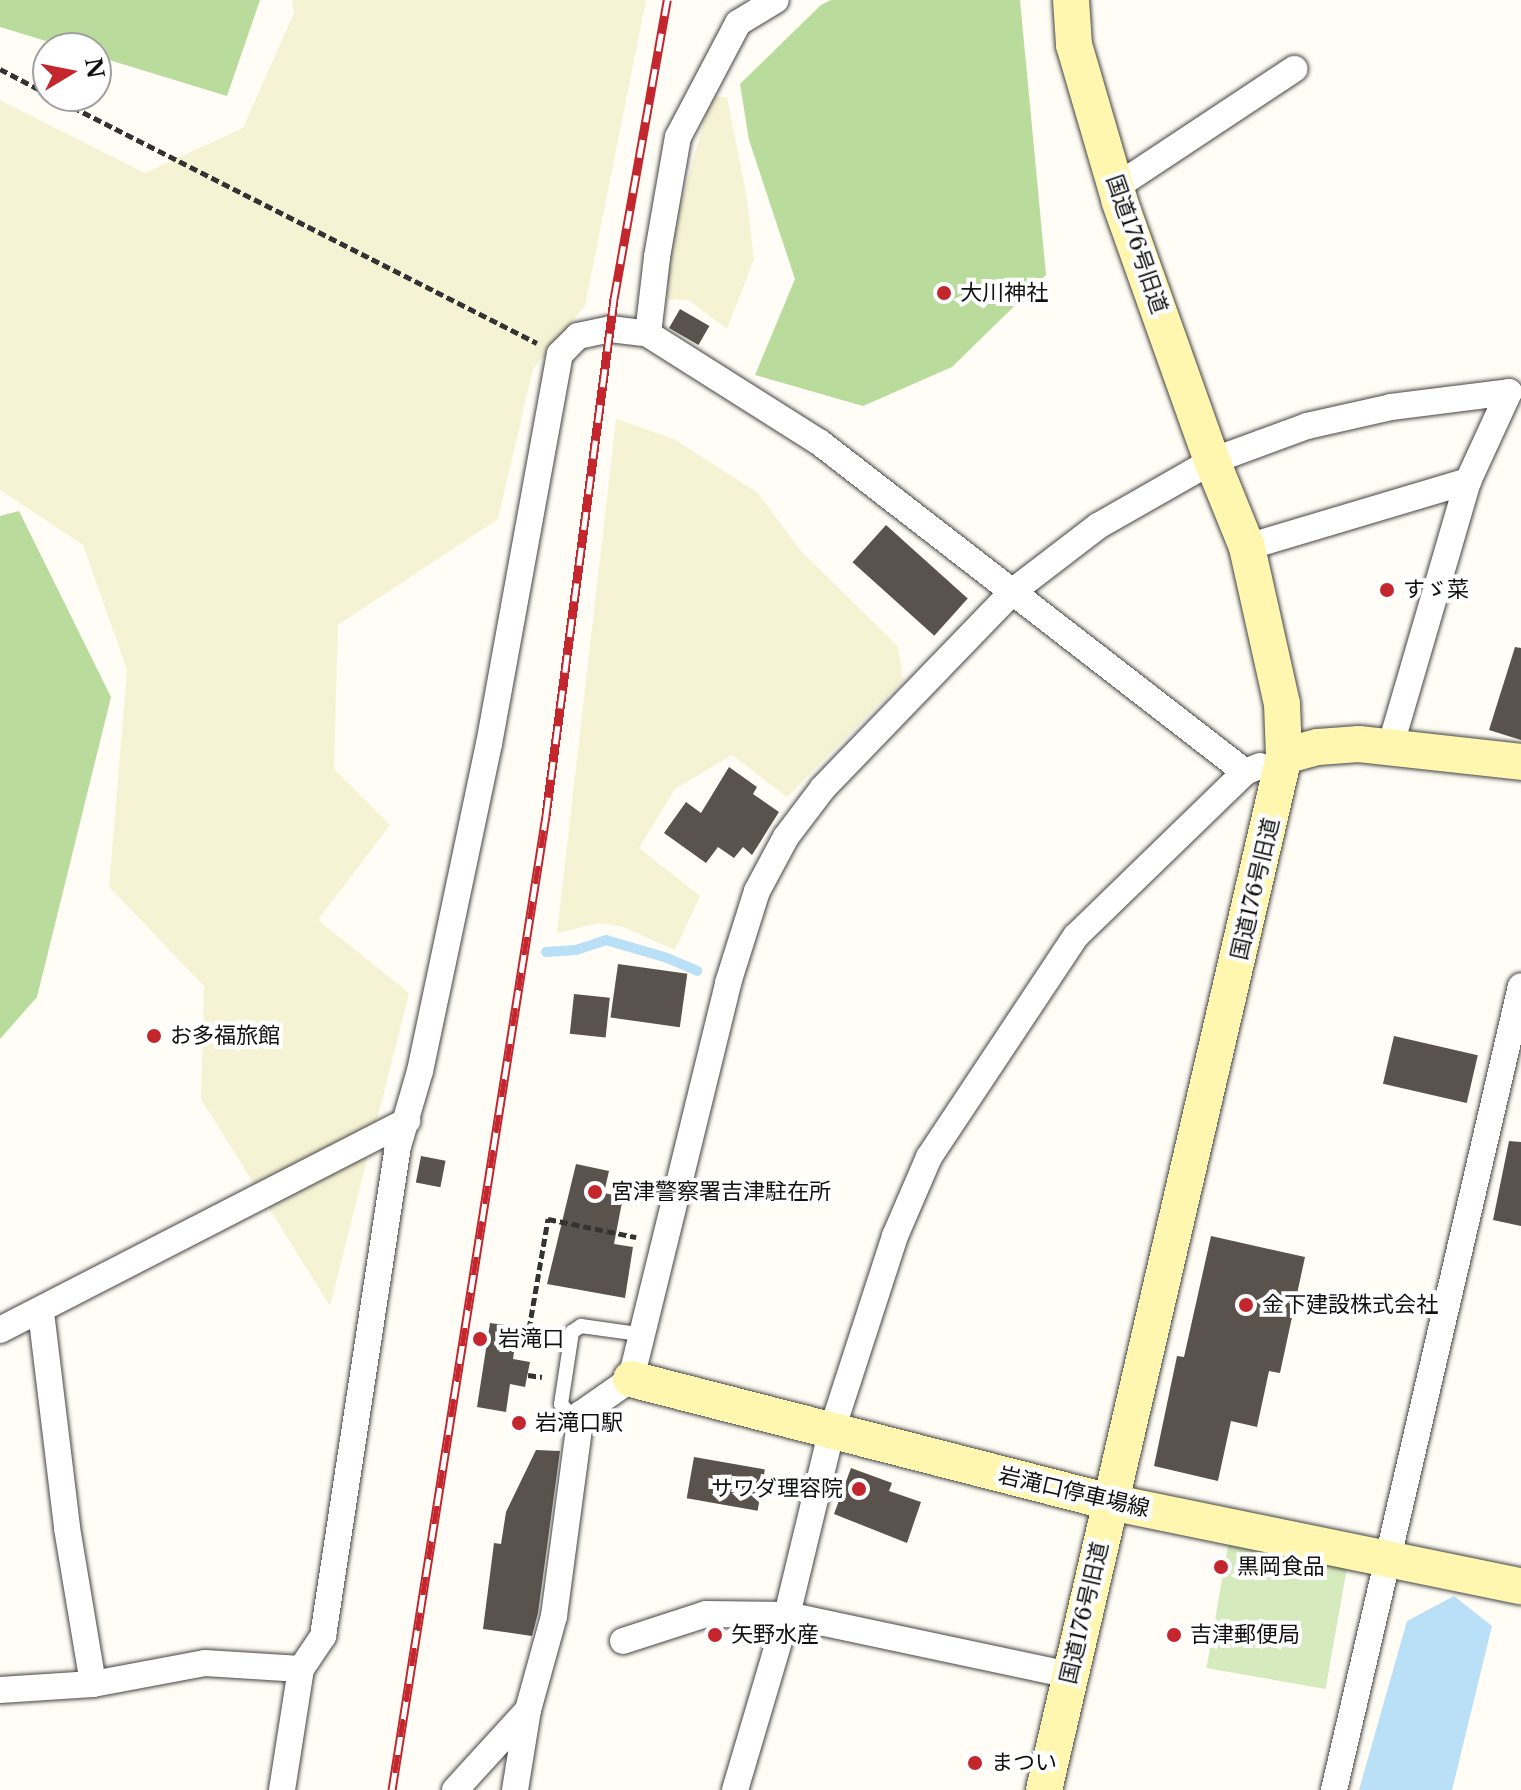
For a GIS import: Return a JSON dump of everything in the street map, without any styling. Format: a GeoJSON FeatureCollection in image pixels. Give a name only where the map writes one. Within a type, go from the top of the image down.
{"type":"FeatureCollection","features":[{"type":"Feature","properties":{"kind":"street"},"geometry":{"type":"LineString","coordinates":[[648,334],[657,257],[678,137],[738,23],[776,0]]}},
{"type":"Feature","properties":{"kind":"street","name":"国道176号旧道"},"geometry":{"type":"LineString","coordinates":[[1044,1790],[1284,756],[1282,704],[1247,547],[1212,461],[1116,187],[1074,45],[1071,0]]}},
{"type":"Feature","properties":{"kind":"street"},"geometry":{"type":"LineString","coordinates":[[1116,187],[1294,69]]}},
{"type":"Feature","properties":{"kind":"street"},"geometry":{"type":"LineString","coordinates":[[282,1790],[301,1669],[323,1636],[397,1150],[407,1121],[489,744],[560,354],[578,336],[610,329],[648,334],[819,442],[1245,772]]}},
{"type":"Feature","properties":{"kind":"street"},"geometry":{"type":"LineString","coordinates":[[515,1790],[528,1710],[554,1616],[581,1414],[631,1379],[639,1334],[724,999],[757,891],[786,837],[823,788],[1012,592],[1098,526],[1212,461],[1307,426],[1391,407],[1515,394]]}},
{"type":"Feature","properties":{"kind":"street"},"geometry":{"type":"LineString","coordinates":[[1391,745],[1468,481],[1515,394]]}},
{"type":"Feature","properties":{"kind":"street"},"geometry":{"type":"LineString","coordinates":[[1247,547],[1468,481]]}},
{"type":"Feature","properties":{"kind":"street"},"geometry":{"type":"LineString","coordinates":[[735,1790],[787,1615],[831,1433],[895,1236],[929,1157],[1076,936],[1245,772],[1284,756],[1318,747],[1391,745],[1521,762]]}},
{"type":"Feature","properties":{"kind":"street"},"geometry":{"type":"LineString","coordinates":[[1334,1790],[1521,986]]}},
{"type":"Feature","properties":{"kind":"street"},"geometry":{"type":"LineString","coordinates":[[0,1330],[41,1312],[407,1121]]}},
{"type":"Feature","properties":{"kind":"street"},"geometry":{"type":"LineString","coordinates":[[41,1312],[67,1528],[93,1684]]}},
{"type":"Feature","properties":{"kind":"street","name":"岩滝口停車場線"},"geometry":{"type":"LineString","coordinates":[[631,1379],[831,1433],[1110,1502],[1521,1586]]}},
{"type":"Feature","properties":{"kind":"street"},"geometry":{"type":"LineString","coordinates":[[623,1641],[706,1614],[787,1615],[1070,1675]]}},
{"type":"Feature","properties":{"kind":"street"},"geometry":{"type":"LineString","coordinates":[[0,1690],[93,1684],[205,1663],[301,1669]]}},
{"type":"Feature","properties":{"kind":"street"},"geometry":{"type":"LineString","coordinates":[[455,1790],[528,1710]]}},
{"type":"Feature","properties":{"kind":"lane"},"geometry":{"type":"LineString","coordinates":[[581,1414],[567,1411],[561,1404],[572,1332],[581,1326],[639,1334]]}},
{"type":"Feature","properties":{"kind":"path"},"geometry":{"type":"LineString","coordinates":[[0,69],[32,86]]}},
{"type":"Feature","properties":{"kind":"path"},"geometry":{"type":"LineString","coordinates":[[83,112],[560,354]]}},
{"type":"Feature","properties":{"kind":"path"},"geometry":{"type":"LineString","coordinates":[[548,1348],[550,1334],[529,1329],[548,1219],[664,1243]]}},
{"type":"Feature","properties":{"kind":"path"},"geometry":{"type":"LineString","coordinates":[[542,1391],[546,1362]]}},
{"type":"Feature","properties":{"kind":"shaded area"},"geometry":{"type":"Polygon","coordinates":[[[292,0],[646,0],[585,306],[533,369],[498,519],[338,625],[334,769],[390,825],[318,920],[409,993],[330,1306],[201,1099],[204,986],[109,887],[127,670],[83,545],[0,490],[0,100],[145,173],[243,128],[294,13],[292,0]]]}},
{"type":"Feature","properties":{"kind":"shaded area"},"geometry":{"type":"Polygon","coordinates":[[[711,96],[727,97],[746,193],[754,259],[727,329],[688,300],[667,299],[670,243],[711,96]]]}},
{"type":"Feature","properties":{"kind":"shaded area"},"geometry":{"type":"Polygon","coordinates":[[[616,419],[674,439],[758,493],[801,551],[898,646],[903,680],[787,797],[732,755],[675,789],[639,848],[700,896],[675,950],[623,927],[599,923],[557,933],[616,419]]]}},
{"type":"Feature","properties":{"kind":"green space"},"geometry":{"type":"Polygon","coordinates":[[[0,0],[260,0],[227,96],[112,61],[112,32],[32,32],[32,37],[0,27],[0,0]]]}},
{"type":"Feature","properties":{"kind":"green space"},"geometry":{"type":"Polygon","coordinates":[[[831,0],[1020,0],[1046,275],[952,367],[863,406],[755,375],[795,279],[749,140],[740,84],[821,5],[831,0]]]}},
{"type":"Feature","properties":{"kind":"green space"},"geometry":{"type":"Polygon","coordinates":[[[19,511],[111,697],[37,997],[0,1039],[0,516],[19,511]]]}},
{"type":"Feature","properties":{"kind":"green space"},"geometry":{"type":"Polygon","coordinates":[[[1229,1540],[1348,1561],[1326,1689],[1206,1668],[1229,1540]]]}},
{"type":"Feature","properties":{"kind":"water"},"geometry":{"type":"Polygon","coordinates":[[[1454,1596],[1492,1626],[1452,1790],[1359,1790],[1407,1621],[1454,1596]]]}},
{"type":"Feature","properties":{"kind":"building"},"geometry":{"type":"Polygon","coordinates":[[[680,309],[709,326],[698,345],[669,328],[680,309]]]}},
{"type":"Feature","properties":{"kind":"building"},"geometry":{"type":"Polygon","coordinates":[[[886,525],[968,599],[934,636],[853,562],[886,525]]]}},
{"type":"Feature","properties":{"kind":"building"},"geometry":{"type":"Polygon","coordinates":[[[1515,647],[1521,648],[1521,740],[1489,730],[1515,647]]]}},
{"type":"Feature","properties":{"kind":"building"},"geometry":{"type":"Polygon","coordinates":[[[729,767],[757,787],[753,794],[779,812],[752,855],[743,847],[734,858],[718,847],[706,863],[664,833],[686,802],[701,813],[729,767]]]}},
{"type":"Feature","properties":{"kind":"building"},"geometry":{"type":"Polygon","coordinates":[[[618,964],[687,974],[680,1027],[610,1017],[618,964]]]}},
{"type":"Feature","properties":{"kind":"building"},"geometry":{"type":"Polygon","coordinates":[[[574,994],[610,998],[606,1038],[570,1034],[574,994]]]}},
{"type":"Feature","properties":{"kind":"building"},"geometry":{"type":"Polygon","coordinates":[[[1394,1036],[1478,1055],[1467,1103],[1383,1084],[1394,1036]]]}},
{"type":"Feature","properties":{"kind":"building"},"geometry":{"type":"Polygon","coordinates":[[[1509,1141],[1521,1142],[1521,1226],[1493,1220],[1509,1141]]]}},
{"type":"Feature","properties":{"kind":"building"},"geometry":{"type":"Polygon","coordinates":[[[421,1156],[446,1161],[440,1187],[416,1183],[421,1156]]]}},
{"type":"Feature","properties":{"kind":"building"},"geometry":{"type":"Polygon","coordinates":[[[576,1164],[609,1171],[604,1193],[623,1197],[614,1244],[633,1247],[625,1298],[547,1284],[576,1164]]]}},
{"type":"Feature","properties":{"kind":"building"},"geometry":{"type":"Polygon","coordinates":[[[1211,1236],[1305,1257],[1280,1373],[1269,1371],[1257,1427],[1231,1421],[1218,1481],[1154,1466],[1177,1356],[1184,1357],[1211,1236]]]}},
{"type":"Feature","properties":{"kind":"building"},"geometry":{"type":"Polygon","coordinates":[[[490,1323],[518,1327],[513,1359],[530,1362],[525,1387],[510,1384],[506,1412],[477,1407],[490,1323]]]}},
{"type":"Feature","properties":{"kind":"building"},"geometry":{"type":"Polygon","coordinates":[[[536,1450],[560,1451],[538,1613],[532,1636],[483,1629],[494,1543],[501,1544],[506,1512],[536,1450]]]}},
{"type":"Feature","properties":{"kind":"building"},"geometry":{"type":"Polygon","coordinates":[[[694,1457],[765,1470],[758,1511],[687,1498],[694,1457]]]}},
{"type":"Feature","properties":{"kind":"building"},"geometry":{"type":"Polygon","coordinates":[[[851,1468],[892,1483],[889,1491],[921,1502],[907,1543],[834,1514],[851,1468]]]}},
{"type":"Feature","properties":{"kind":"waterway"},"geometry":{"type":"LineString","coordinates":[[546,952],[576,950],[606,940],[667,958],[697,971]]}},
{"type":"Feature","properties":{"kind":"railway"},"geometry":{"type":"LineString","coordinates":[[392,1790],[546,815],[614,299],[667,0]]}},
{"type":"Feature","properties":{"kind":"place","name":"大川神社"},"geometry":{"type":"Point","coordinates":[944,293]}},
{"type":"Feature","properties":{"kind":"place","name":"すゞ菜"},"geometry":{"type":"Point","coordinates":[1387,590]}},
{"type":"Feature","properties":{"kind":"place","name":"お多福旅館"},"geometry":{"type":"Point","coordinates":[154,1036]}},
{"type":"Feature","properties":{"kind":"place","name":"宮津警察署吉津駐在所"},"geometry":{"type":"Point","coordinates":[595,1192]}},
{"type":"Feature","properties":{"kind":"place","name":"金下建設株式会社"},"geometry":{"type":"Point","coordinates":[1246,1305]}},
{"type":"Feature","properties":{"kind":"place","name":"岩滝口"},"geometry":{"type":"Point","coordinates":[480,1339]}},
{"type":"Feature","properties":{"kind":"place","name":"岩滝口駅"},"geometry":{"type":"Point","coordinates":[519,1423]}},
{"type":"Feature","properties":{"kind":"place","name":"サワダ理容院"},"geometry":{"type":"Point","coordinates":[859,1489]}},
{"type":"Feature","properties":{"kind":"place","name":"黒岡食品"},"geometry":{"type":"Point","coordinates":[1221,1567]}},
{"type":"Feature","properties":{"kind":"place","name":"矢野水産"},"geometry":{"type":"Point","coordinates":[715,1635]}},
{"type":"Feature","properties":{"kind":"place","name":"吉津郵便局"},"geometry":{"type":"Point","coordinates":[1174,1635]}},
{"type":"Feature","properties":{"kind":"place","name":"まつい"},"geometry":{"type":"Point","coordinates":[975,1763]}}]}
